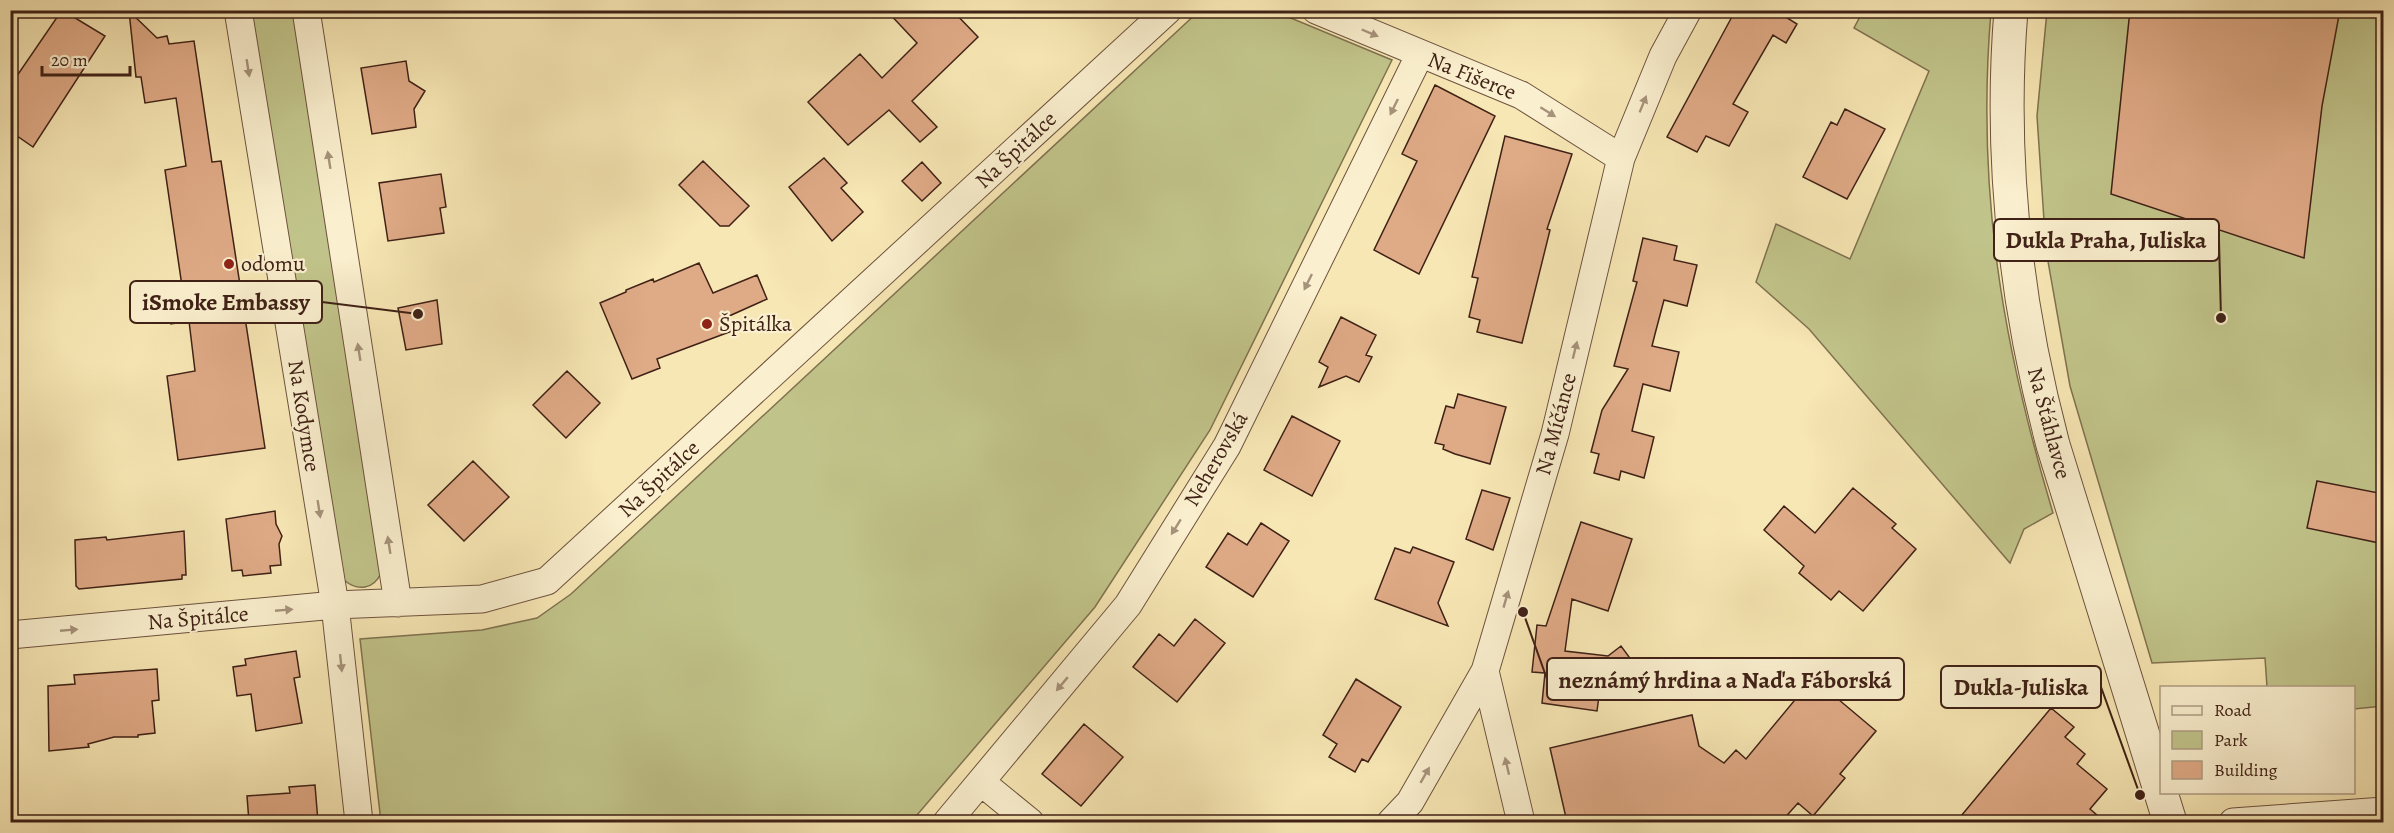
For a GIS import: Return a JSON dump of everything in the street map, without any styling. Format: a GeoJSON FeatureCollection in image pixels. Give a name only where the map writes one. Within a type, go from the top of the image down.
{"type":"FeatureCollection","features":[{"type":"Feature","properties":{"kind":"street","name":"Na Kodymce"},"geometry":{"type":"LineString","coordinates":[[238,10],[335,605],[359,822]]}},
{"type":"Feature","properties":{"kind":"street"},"geometry":{"type":"LineString","coordinates":[[306,10],[398,603]]}},
{"type":"Feature","properties":{"kind":"street","name":"Na Špitálce"},"geometry":{"type":"LineString","coordinates":[[10,635],[335,605],[482,598],[547,581],[1168,10]]}},
{"type":"Feature","properties":{"kind":"street","name":"Na Fišerce"},"geometry":{"type":"LineString","coordinates":[[1316,10],[1521,95],[1621,158]]}},
{"type":"Feature","properties":{"kind":"street","name":"Na Míčánce"},"geometry":{"type":"LineString","coordinates":[[1391,822],[1410,802],[1485,671],[1554,434],[1621,158],[1663,56],[1688,10]]}},
{"type":"Feature","properties":{"kind":"street","name":"Na Šťáhlavce"},"geometry":{"type":"LineString","coordinates":[[2011,10],[2006,95],[2008,172],[2012,236],[2020,298],[2053,445],[2160,793]]}},
{"type":"Feature","properties":{"kind":"street","name":"Neherovská"},"geometry":{"type":"LineString","coordinates":[[947,822],[1128,605],[1227,447],[1420,54]]}},
{"type":"Feature","properties":{"kind":"street"},"geometry":{"type":"LineString","coordinates":[[1485,671],[1521,822]]}},
{"type":"Feature","properties":{"kind":"street"},"geometry":{"type":"LineString","coordinates":[[981,782],[1030,822]]}},
{"type":"Feature","properties":{"kind":"street","name":"Na Šťáhlavce"},"geometry":{"type":"LineString","coordinates":[[2160,794],[2169,822]]}},
{"type":"Feature","properties":{"kind":"street"},"geometry":{"type":"LineString","coordinates":[[2233,822],[2384,811]]}},
{"type":"Feature","properties":{"kind":"green space"},"geometry":{"type":"Polygon","coordinates":[[[250,11],[297,11],[381,573],[374,583],[365,587],[349,584],[344,580],[250,11]]]}},
{"type":"Feature","properties":{"kind":"green space"},"geometry":{"type":"Polygon","coordinates":[[[1199,11],[1274,11],[1392,60],[1210,430],[1095,607],[911,822],[381,822],[360,639],[482,630],[537,618],[571,594],[1199,11]]]}},
{"type":"Feature","properties":{"kind":"green space"},"geometry":{"type":"Polygon","coordinates":[[[1863,11],[1991,11],[1987,77],[1987,141],[1997,265],[2020,388],[2053,513],[2024,529],[2010,563],[1809,329],[1756,282],[1776,224],[1850,259],[1929,71],[1854,28],[1863,11]]]}},
{"type":"Feature","properties":{"kind":"green space"},"geometry":{"type":"Polygon","coordinates":[[[2047,11],[2383,11],[2383,706],[2355,709],[2355,686],[2267,686],[2265,658],[2152,663],[2070,386],[2046,250],[2037,116],[2047,11]]]}},
{"type":"Feature","properties":{"kind":"building"},"geometry":{"type":"Polygon","coordinates":[[[62,10],[105,36],[33,147],[10,131],[10,86],[62,10]]]}},
{"type":"Feature","properties":{"kind":"building"},"geometry":{"type":"Polygon","coordinates":[[[886,10],[952,10],[978,37],[912,101],[937,127],[920,142],[889,110],[848,145],[808,102],[860,54],[882,78],[917,43],[886,10]]]}},
{"type":"Feature","properties":{"kind":"building"},"geometry":{"type":"Polygon","coordinates":[[[1731,10],[1787,10],[1784,16],[1797,24],[1786,43],[1773,35],[1733,104],[1748,112],[1729,146],[1706,136],[1697,152],[1667,137],[1734,13],[1731,10]]]}},
{"type":"Feature","properties":{"kind":"building"},"geometry":{"type":"Polygon","coordinates":[[[2130,10],[2340,10],[2322,106],[2304,258],[2111,194],[2130,10]]]}},
{"type":"Feature","properties":{"kind":"building"},"geometry":{"type":"Polygon","coordinates":[[[129,11],[157,38],[167,36],[169,44],[194,41],[212,162],[221,161],[265,448],[178,460],[167,376],[195,371],[189,321],[171,324],[167,294],[183,293],[165,170],[186,166],[176,98],[145,103],[141,77],[136,77],[129,11]]]}},
{"type":"Feature","properties":{"kind":"building"},"geometry":{"type":"Polygon","coordinates":[[[406,61],[409,81],[425,91],[414,109],[416,127],[372,134],[361,68],[406,61]]]}},
{"type":"Feature","properties":{"kind":"building"},"geometry":{"type":"Polygon","coordinates":[[[1435,85],[1495,116],[1419,274],[1374,250],[1417,161],[1402,154],[1435,85]]]}},
{"type":"Feature","properties":{"kind":"building"},"geometry":{"type":"Polygon","coordinates":[[[1845,109],[1885,129],[1847,199],[1803,177],[1831,122],[1837,125],[1845,109]]]}},
{"type":"Feature","properties":{"kind":"building"},"geometry":{"type":"Polygon","coordinates":[[[1505,136],[1572,154],[1547,229],[1550,230],[1522,343],[1477,332],[1480,320],[1469,317],[1478,278],[1472,277],[1505,136]]]}},
{"type":"Feature","properties":{"kind":"building"},"geometry":{"type":"Polygon","coordinates":[[[824,158],[847,183],[841,188],[863,212],[832,241],[789,187],[824,158]]]}},
{"type":"Feature","properties":{"kind":"building"},"geometry":{"type":"Polygon","coordinates":[[[703,161],[749,206],[729,226],[720,226],[679,185],[703,161]]]}},
{"type":"Feature","properties":{"kind":"building"},"geometry":{"type":"Polygon","coordinates":[[[922,162],[941,183],[922,201],[902,181],[922,162]]]}},
{"type":"Feature","properties":{"kind":"building"},"geometry":{"type":"Polygon","coordinates":[[[441,174],[446,207],[440,208],[444,233],[388,241],[379,183],[441,174]]]}},
{"type":"Feature","properties":{"kind":"building"},"geometry":{"type":"Polygon","coordinates":[[[1643,238],[1677,246],[1674,260],[1697,265],[1687,306],[1664,300],[1652,346],[1679,352],[1670,391],[1643,384],[1632,431],[1654,437],[1644,478],[1621,471],[1619,480],[1594,473],[1599,454],[1591,452],[1602,410],[1628,369],[1614,366],[1637,282],[1633,281],[1643,238]]]}},
{"type":"Feature","properties":{"kind":"building"},"geometry":{"type":"Polygon","coordinates":[[[699,263],[713,293],[757,275],[767,299],[727,317],[732,331],[657,359],[660,368],[632,379],[600,303],[653,279],[654,282],[699,263]]]}},
{"type":"Feature","properties":{"kind":"building"},"geometry":{"type":"Polygon","coordinates":[[[437,300],[442,344],[406,350],[398,308],[437,300]]]}},
{"type":"Feature","properties":{"kind":"building"},"geometry":{"type":"Polygon","coordinates":[[[1341,317],[1376,335],[1366,355],[1372,357],[1359,382],[1346,376],[1319,387],[1328,367],[1319,362],[1341,317]]]}},
{"type":"Feature","properties":{"kind":"building"},"geometry":{"type":"Polygon","coordinates":[[[567,371],[600,403],[566,438],[533,405],[567,371]]]}},
{"type":"Feature","properties":{"kind":"building"},"geometry":{"type":"Polygon","coordinates":[[[1458,394],[1506,407],[1490,464],[1455,454],[1443,449],[1444,445],[1435,443],[1446,406],[1454,408],[1458,394]]]}},
{"type":"Feature","properties":{"kind":"building"},"geometry":{"type":"Polygon","coordinates":[[[1292,416],[1340,441],[1312,496],[1264,470],[1292,416]]]}},
{"type":"Feature","properties":{"kind":"building"},"geometry":{"type":"Polygon","coordinates":[[[473,461],[509,497],[464,541],[428,505],[473,461]]]}},
{"type":"Feature","properties":{"kind":"building"},"geometry":{"type":"Polygon","coordinates":[[[2317,481],[2384,494],[2384,544],[2307,528],[2317,481]]]}},
{"type":"Feature","properties":{"kind":"building"},"geometry":{"type":"Polygon","coordinates":[[[1853,488],[1896,524],[1892,528],[1916,549],[1863,611],[1839,591],[1831,600],[1799,573],[1804,566],[1764,530],[1784,506],[1815,533],[1853,488]]]}},
{"type":"Feature","properties":{"kind":"building"},"geometry":{"type":"Polygon","coordinates":[[[1482,490],[1510,498],[1493,550],[1466,539],[1482,490]]]}},
{"type":"Feature","properties":{"kind":"building"},"geometry":{"type":"Polygon","coordinates":[[[275,511],[276,524],[282,536],[279,544],[281,565],[270,566],[271,573],[243,576],[242,570],[232,571],[226,519],[275,511]]]}},
{"type":"Feature","properties":{"kind":"building"},"geometry":{"type":"Polygon","coordinates":[[[1581,522],[1632,539],[1608,611],[1572,599],[1565,651],[1608,656],[1621,646],[1638,669],[1633,673],[1632,684],[1601,681],[1597,711],[1542,703],[1545,673],[1532,672],[1537,625],[1546,626],[1581,522]]]}},
{"type":"Feature","properties":{"kind":"building"},"geometry":{"type":"Polygon","coordinates":[[[1261,523],[1289,541],[1253,597],[1206,567],[1228,533],[1247,545],[1261,523]]]}},
{"type":"Feature","properties":{"kind":"building"},"geometry":{"type":"Polygon","coordinates":[[[184,531],[186,575],[182,575],[182,579],[79,589],[76,586],[75,540],[106,537],[107,540],[184,531]]]}},
{"type":"Feature","properties":{"kind":"building"},"geometry":{"type":"Polygon","coordinates":[[[1413,547],[1454,562],[1438,603],[1448,626],[1375,599],[1395,548],[1410,553],[1413,547]]]}},
{"type":"Feature","properties":{"kind":"building"},"geometry":{"type":"Polygon","coordinates":[[[1195,619],[1225,643],[1177,702],[1133,667],[1159,634],[1174,646],[1195,619]]]}},
{"type":"Feature","properties":{"kind":"building"},"geometry":{"type":"Polygon","coordinates":[[[296,651],[300,677],[294,678],[302,723],[256,731],[251,694],[237,696],[233,667],[246,665],[245,659],[296,651]]]}},
{"type":"Feature","properties":{"kind":"building"},"geometry":{"type":"Polygon","coordinates":[[[157,669],[159,700],[152,701],[155,733],[138,735],[138,737],[114,737],[88,744],[89,747],[49,751],[48,686],[75,684],[74,675],[157,669]]]}},
{"type":"Feature","properties":{"kind":"building"},"geometry":{"type":"Polygon","coordinates":[[[1813,678],[1876,731],[1840,774],[1845,778],[1813,816],[1798,803],[1781,822],[1567,822],[1550,748],[1692,715],[1699,746],[1724,763],[1736,750],[1746,759],[1813,678]]]}},
{"type":"Feature","properties":{"kind":"building"},"geometry":{"type":"Polygon","coordinates":[[[1356,679],[1401,707],[1368,762],[1362,759],[1355,772],[1329,757],[1337,744],[1323,735],[1356,679]]]}},
{"type":"Feature","properties":{"kind":"building"},"geometry":{"type":"Polygon","coordinates":[[[2051,708],[2074,727],[2065,737],[2085,754],[2077,764],[2107,789],[2090,809],[2105,822],[1956,822],[2051,708]]]}},
{"type":"Feature","properties":{"kind":"building"},"geometry":{"type":"Polygon","coordinates":[[[1084,724],[1123,757],[1081,806],[1042,774],[1084,724]]]}},
{"type":"Feature","properties":{"kind":"building"},"geometry":{"type":"Polygon","coordinates":[[[315,785],[318,822],[249,822],[247,796],[290,793],[289,787],[315,785]]]}},
{"type":"Feature","properties":{"kind":"place","name":"odomu"},"geometry":{"type":"Point","coordinates":[229,264]}},
{"type":"Feature","properties":{"kind":"place","name":"iSmoke Embassy"},"geometry":{"type":"Point","coordinates":[418,314]}},
{"type":"Feature","properties":{"kind":"place","name":"Dukla Praha, Juliska"},"geometry":{"type":"Point","coordinates":[2221,318]}},
{"type":"Feature","properties":{"kind":"place","name":"Špitálka"},"geometry":{"type":"Point","coordinates":[707,324]}},
{"type":"Feature","properties":{"kind":"place","name":"neznámý hrdina a Naďa Fáborská"},"geometry":{"type":"Point","coordinates":[1523,612]}},
{"type":"Feature","properties":{"kind":"place","name":"Dukla-Juliska"},"geometry":{"type":"Point","coordinates":[2140,795]}}]}
